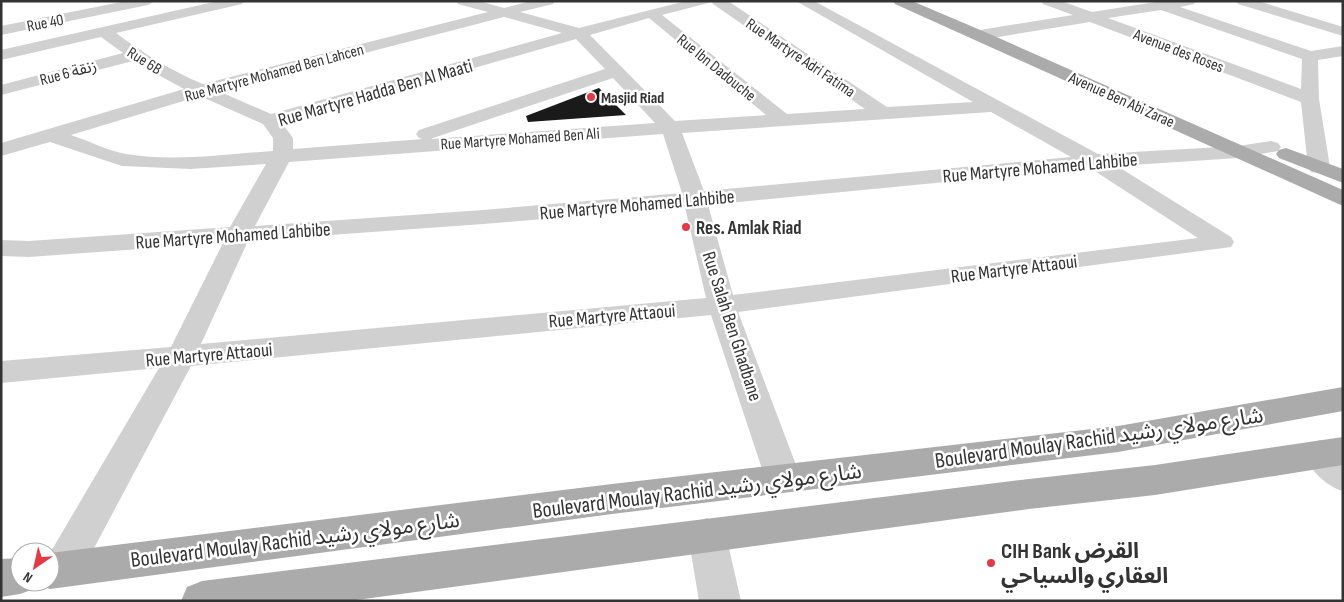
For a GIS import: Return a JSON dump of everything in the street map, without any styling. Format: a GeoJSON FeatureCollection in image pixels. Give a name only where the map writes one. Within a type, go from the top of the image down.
{"type":"FeatureCollection","features":[{"type":"Feature","properties":{"kind":"main road","name":"Avenue Ben Abi Zarae"},"geometry":{"type":"LineString","coordinates":[[900,1],[1241,144],[1343,199]]}},
{"type":"Feature","properties":{"kind":"main road","name":"Avenue Ben Abi Zarae"},"geometry":{"type":"LineString","coordinates":[[925,1],[1003,32],[1227,128]]}},
{"type":"Feature","properties":{"kind":"main road"},"geometry":{"type":"LineString","coordinates":[[1271,147],[1343,177]]}},
{"type":"Feature","properties":{"kind":"main road","name":"Boulevard Moulay Rachid شارع مولاي رشيد"},"geometry":{"type":"LineString","coordinates":[[60,569],[783,478],[1118,439],[1343,399]]}},
{"type":"Feature","properties":{"kind":"main road"},"geometry":{"type":"LineString","coordinates":[[202,601],[707,535],[1335,460]]}},
{"type":"Feature","properties":{"kind":"street","name":"Rue 40"},"geometry":{"type":"LineString","coordinates":[[1,31],[113,5],[148,1]]}},
{"type":"Feature","properties":{"kind":"street"},"geometry":{"type":"LineString","coordinates":[[5,51],[106,32],[237,1]]}},
{"type":"Feature","properties":{"kind":"street"},"geometry":{"type":"LineString","coordinates":[[463,1],[579,33]]}},
{"type":"Feature","properties":{"kind":"street","name":"Rue Martyre Mohamed Ben Lahcen"},"geometry":{"type":"LineString","coordinates":[[1,150],[201,90],[548,1]]}},
{"type":"Feature","properties":{"kind":"street","name":"Rue Martyre Hadda Ben Al Maati"},"geometry":{"type":"LineString","coordinates":[[60,563],[182,356],[238,235],[272,170],[282,155],[283,138],[270,120],[651,13],[706,1]]}},
{"type":"Feature","properties":{"kind":"street","name":"Rue Martyre Adri Fatima"},"geometry":{"type":"LineString","coordinates":[[718,1],[883,113]]}},
{"type":"Feature","properties":{"kind":"street"},"geometry":{"type":"LineString","coordinates":[[803,1],[1094,161]]}},
{"type":"Feature","properties":{"kind":"street","name":"Avenue des Roses"},"geometry":{"type":"LineString","coordinates":[[1048,1],[1310,99]]}},
{"type":"Feature","properties":{"kind":"street"},"geometry":{"type":"LineString","coordinates":[[980,35],[1090,17],[1154,3],[1189,1]]}},
{"type":"Feature","properties":{"kind":"street"},"geometry":{"type":"LineString","coordinates":[[1295,1],[1297,18]]}},
{"type":"Feature","properties":{"kind":"street"},"geometry":{"type":"LineString","coordinates":[[1154,3],[1310,56],[1343,51]]}},
{"type":"Feature","properties":{"kind":"street"},"geometry":{"type":"LineString","coordinates":[[1241,10],[1297,18],[1343,32]]}},
{"type":"Feature","properties":{"kind":"street","name":"Rue Ibn Dadouche"},"geometry":{"type":"LineString","coordinates":[[651,13],[784,121]]}},
{"type":"Feature","properties":{"kind":"street","name":"Rue 6B"},"geometry":{"type":"LineString","coordinates":[[106,32],[135,55],[185,83],[270,120]]}},
{"type":"Feature","properties":{"kind":"street","name":"Rue Salah Ben Ghadbane"},"geometry":{"type":"LineString","coordinates":[[579,33],[614,72],[671,128],[695,200],[722,305],[783,478]]}},
{"type":"Feature","properties":{"kind":"street","name":"Rue 6 زنقة"},"geometry":{"type":"LineString","coordinates":[[1,90],[135,55]]}},
{"type":"Feature","properties":{"kind":"street"},"geometry":{"type":"LineString","coordinates":[[1310,56],[1310,99],[1319,167]]}},
{"type":"Feature","properties":{"kind":"street"},"geometry":{"type":"LineString","coordinates":[[389,147],[531,98],[614,72]]}},
{"type":"Feature","properties":{"kind":"street","name":"Rue Martyre Mohamed Ben Ali"},"geometry":{"type":"LineString","coordinates":[[52,135],[122,160],[191,163],[389,147],[993,106]]}},
{"type":"Feature","properties":{"kind":"street","name":"Rue Martyre Mohamed Lahbibe"},"geometry":{"type":"LineString","coordinates":[[1,248],[29,249],[238,235],[695,200],[1094,161],[1241,144],[1271,147]]}},
{"type":"Feature","properties":{"kind":"street","name":"Rue Martyre Attaoui"},"geometry":{"type":"LineString","coordinates":[[1,372],[330,343],[722,305],[1222,242],[1094,161]]}},
{"type":"Feature","properties":{"kind":"street"},"geometry":{"type":"LineString","coordinates":[[707,535],[720,601]]}},
{"type":"Feature","properties":{"kind":"building","name":"Masjid Riad"},"geometry":{"type":"Polygon","coordinates":[[[599,88],[626,115],[528,122],[526,116],[599,88]]]}},
{"type":"Feature","properties":{"kind":"place","name":"Masjid Riad"},"geometry":{"type":"Point","coordinates":[591,97]}},
{"type":"Feature","properties":{"kind":"place","name":"Res. Amlak Riad"},"geometry":{"type":"Point","coordinates":[686,227]}},
{"type":"Feature","properties":{"kind":"place","name":"CIH Bank القرض العقاري والسياحي"},"geometry":{"type":"Point","coordinates":[991,563]}}]}
